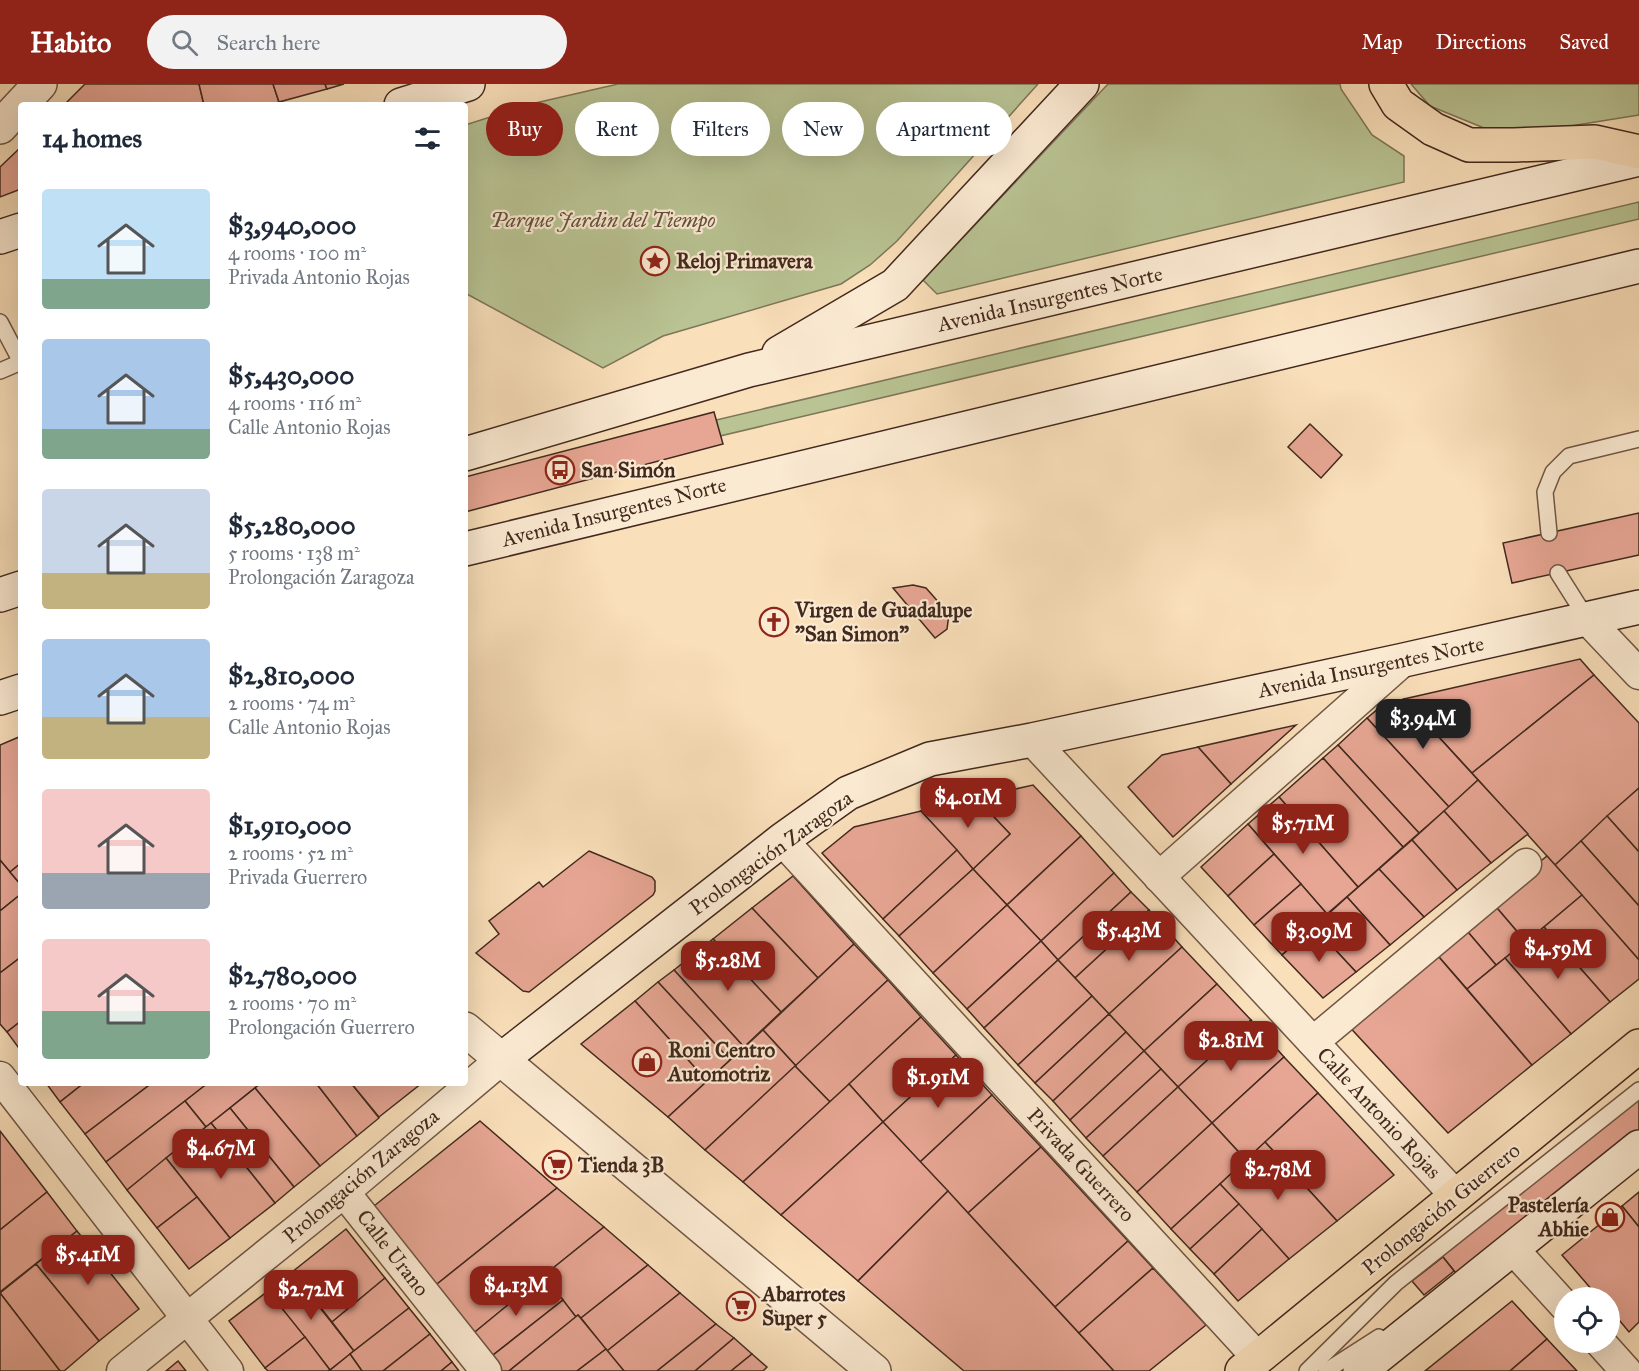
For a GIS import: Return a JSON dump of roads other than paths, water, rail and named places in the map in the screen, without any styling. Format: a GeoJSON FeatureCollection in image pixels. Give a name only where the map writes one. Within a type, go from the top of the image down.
{"type":"FeatureCollection","features":[{"type":"Feature","properties":{"kind":"main road"},"geometry":{"type":"LineString","coordinates":[[23,102],[40,84]]}},
{"type":"Feature","properties":{"kind":"main road"},"geometry":{"type":"LineString","coordinates":[[411,102],[468,84]]}},
{"type":"Feature","properties":{"kind":"main road"},"geometry":{"type":"LineString","coordinates":[[749,370],[895,285],[1082,84]]}},
{"type":"Feature","properties":{"kind":"main road"},"geometry":{"type":"LineString","coordinates":[[1386,84],[1398,104],[1433,129],[1469,145],[1595,142],[1639,152]]}},
{"type":"Feature","properties":{"kind":"main road"},"geometry":{"type":"LineString","coordinates":[[0,127],[18,108]]}},
{"type":"Feature","properties":{"kind":"main road","name":"Avenida Insurgentes Norte"},"geometry":{"type":"LineString","coordinates":[[468,453],[749,370],[1639,159]]}},
{"type":"Feature","properties":{"kind":"main road"},"geometry":{"type":"LineString","coordinates":[[0,237],[18,231]]}},
{"type":"Feature","properties":{"kind":"main road","name":"Avenida Insurgentes Norte"},"geometry":{"type":"LineString","coordinates":[[468,548],[1639,266]]}},
{"type":"Feature","properties":{"kind":"main road"},"geometry":{"type":"LineString","coordinates":[[0,594],[18,589]]}},
{"type":"Feature","properties":{"kind":"main road","name":"Avenida Insurgentes Norte"},"geometry":{"type":"LineString","coordinates":[[1032,740],[1639,607]]}},
{"type":"Feature","properties":{"kind":"main road"},"geometry":{"type":"LineString","coordinates":[[0,698],[18,692]]}},
{"type":"Feature","properties":{"kind":"main road","name":"Prolongación Zaragoza"},"geometry":{"type":"LineString","coordinates":[[502,1059],[782,840],[848,794],[930,759],[1032,740]]}},
{"type":"Feature","properties":{"kind":"main road"},"geometry":{"type":"LineString","coordinates":[[468,1031],[873,1371]]}},
{"type":"Feature","properties":{"kind":"main road","name":"Prolongación Guerrero"},"geometry":{"type":"LineString","coordinates":[[1250,1364],[1639,1046]]}},
{"type":"Feature","properties":{"kind":"main road"},"geometry":{"type":"LineString","coordinates":[[1360,1371],[1639,1148]]}},
{"type":"Feature","properties":{"kind":"street"},"geometry":{"type":"LineString","coordinates":[[1587,619],[1639,674]]}},
{"type":"Feature","properties":{"kind":"street"},"geometry":{"type":"LineString","coordinates":[[1159,877],[1404,660]]}},
{"type":"Feature","properties":{"kind":"street","name":"Calle Antonio Rojas"},"geometry":{"type":"LineString","coordinates":[[1032,740],[1456,1196]]}},
{"type":"Feature","properties":{"kind":"street","name":"Privada Guerrero"},"geometry":{"type":"LineString","coordinates":[[782,840],[1250,1364]]}},
{"type":"Feature","properties":{"kind":"street"},"geometry":{"type":"LineString","coordinates":[[1314,1042],[1526,864]]}},
{"type":"Feature","properties":{"kind":"street","name":"Prolongación Zaragoza"},"geometry":{"type":"LineString","coordinates":[[122,1371],[344,1192],[502,1059]]}},
{"type":"Feature","properties":{"kind":"street"},"geometry":{"type":"LineString","coordinates":[[0,1077],[228,1371]]}},
{"type":"Feature","properties":{"kind":"street","name":"Calle Urano"},"geometry":{"type":"LineString","coordinates":[[344,1192],[486,1371]]}},
{"type":"Feature","properties":{"kind":"street"},"geometry":{"type":"LineString","coordinates":[[1513,1249],[1554,1294]]}},
{"type":"Feature","properties":{"kind":"street"},"geometry":{"type":"LineString","coordinates":[[1614,1353],[1630,1365]]}},
{"type":"Feature","properties":{"kind":"lane"},"geometry":{"type":"LineString","coordinates":[[0,322],[18,356]]}},
{"type":"Feature","properties":{"kind":"lane"},"geometry":{"type":"LineString","coordinates":[[0,370],[18,363]]}},
{"type":"Feature","properties":{"kind":"lane"},"geometry":{"type":"LineString","coordinates":[[1549,532],[1545,492],[1553,472],[1569,456],[1639,439]]}},
{"type":"Feature","properties":{"kind":"lane"},"geometry":{"type":"LineString","coordinates":[[1558,573],[1587,619]]}},
{"type":"Feature","properties":{"kind":"lane"},"geometry":{"type":"LineString","coordinates":[[1307,1371],[1396,1283],[1639,1090]]}},
{"type":"Feature","properties":{"kind":"lane"},"geometry":{"type":"LineString","coordinates":[[1326,1371],[1420,1311],[1639,1132]]}},
{"type":"Feature","properties":{"kind":"place","name":"Reloj Primavera"},"geometry":{"type":"Point","coordinates":[655,261]}},
{"type":"Feature","properties":{"kind":"place","name":"San Simón"},"geometry":{"type":"Point","coordinates":[560,470]}},
{"type":"Feature","properties":{"kind":"place","name":"Virgen de Guadalupe \"San Simon\""},"geometry":{"type":"Point","coordinates":[774,622]}},
{"type":"Feature","properties":{"kind":"place","name":"Roni Centro Automotriz"},"geometry":{"type":"Point","coordinates":[647,1062]}},
{"type":"Feature","properties":{"kind":"place","name":"Tienda 3B"},"geometry":{"type":"Point","coordinates":[557,1165]}},
{"type":"Feature","properties":{"kind":"place","name":"Pastelería Abhie"},"geometry":{"type":"Point","coordinates":[1610,1217]}},
{"type":"Feature","properties":{"kind":"place","name":"Abarrotes Super 5"},"geometry":{"type":"Point","coordinates":[741,1306]}},
{"type":"Feature","properties":{"kind":"park label","name":"Parque Jardin del Tiempo"},"geometry":{"type":"Point","coordinates":[603,220]}}]}
